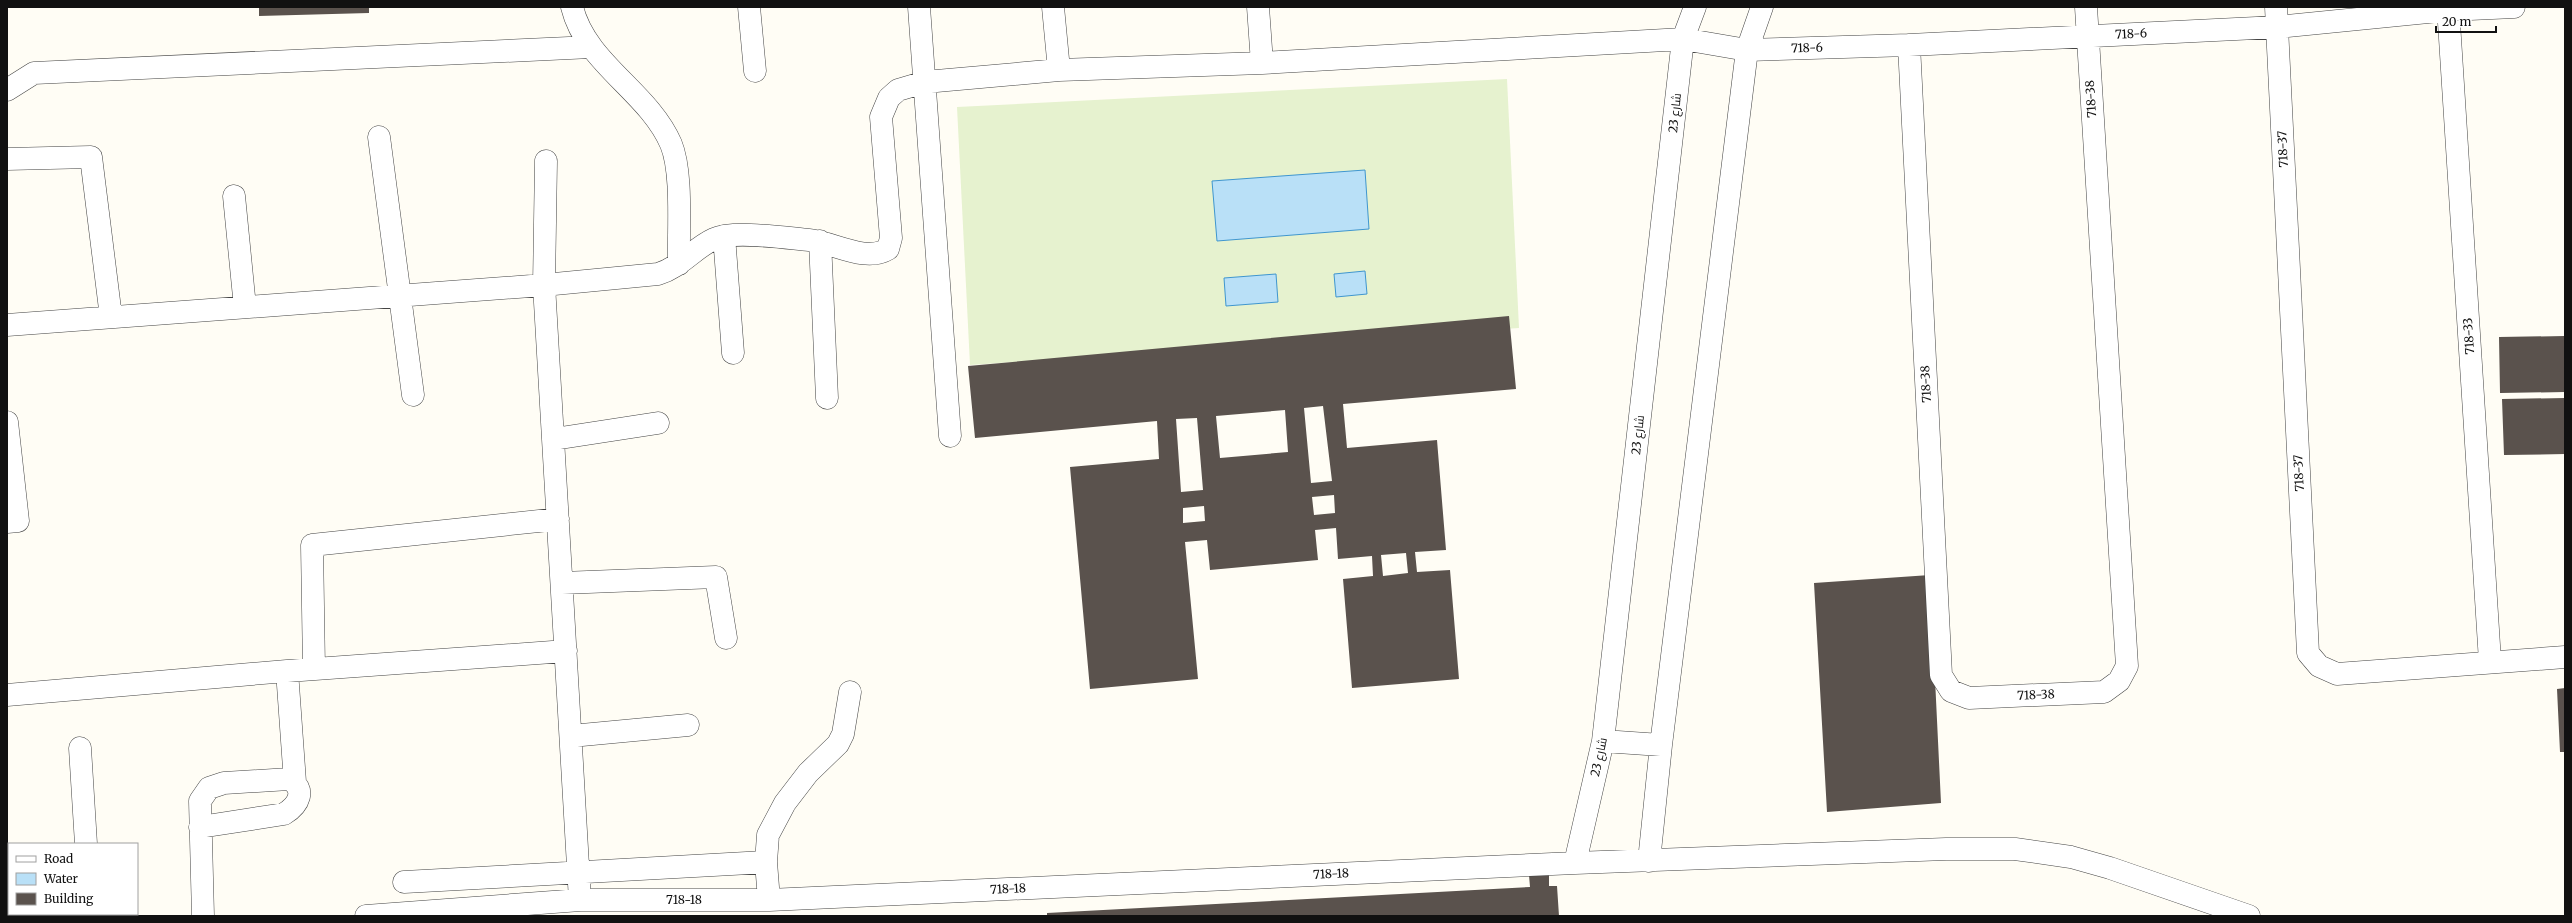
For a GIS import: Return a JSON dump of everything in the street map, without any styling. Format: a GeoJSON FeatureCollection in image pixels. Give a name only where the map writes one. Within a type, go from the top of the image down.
{"type":"FeatureCollection","features":[{"type":"Feature","properties":{"kind":"street"},"geometry":{"type":"LineString","coordinates":[[572,7],[581,31],[591,47],[656,119],[671,144],[677,174],[679,264]]}},
{"type":"Feature","properties":{"kind":"street"},"geometry":{"type":"LineString","coordinates":[[749,7],[755,71]]}},
{"type":"Feature","properties":{"kind":"street"},"geometry":{"type":"LineString","coordinates":[[919,7],[950,436]]}},
{"type":"Feature","properties":{"kind":"street"},"geometry":{"type":"LineString","coordinates":[[1053,7],[1059,70]]}},
{"type":"Feature","properties":{"kind":"street"},"geometry":{"type":"LineString","coordinates":[[1258,7],[1262,63]]}},
{"type":"Feature","properties":{"kind":"street","name":"شارع 23"},"geometry":{"type":"LineString","coordinates":[[1575,863],[1603,741],[1683,39],[1695,7]]}},
{"type":"Feature","properties":{"kind":"street"},"geometry":{"type":"LineString","coordinates":[[1649,860],[1661,745],[1747,50],[1762,7]]}},
{"type":"Feature","properties":{"kind":"street","name":"718-38"},"geometry":{"type":"LineString","coordinates":[[1909,45],[1941,675],[1951,690],[1969,698],[2104,692],[2119,681],[2126,666],[2086,7]]}},
{"type":"Feature","properties":{"kind":"street","name":"718-6"},"geometry":{"type":"LineString","coordinates":[[724,236],[820,241],[860,253],[880,254],[888,249],[891,238],[882,117],[889,98],[898,90],[925,82],[1059,70],[1262,63],[1683,39],[1747,50],[1909,45],[2087,36],[2276,17],[2514,7]]}},
{"type":"Feature","properties":{"kind":"street","name":"718-33"},"geometry":{"type":"LineString","coordinates":[[2448,9],[2490,661]]}},
{"type":"Feature","properties":{"kind":"street","name":"718-37"},"geometry":{"type":"LineString","coordinates":[[2276,17],[2308,653],[2319,666],[2337,674],[2490,661],[2565,657]]}},
{"type":"Feature","properties":{"kind":"street"},"geometry":{"type":"LineString","coordinates":[[7,90],[34,73],[591,47]]}},
{"type":"Feature","properties":{"kind":"street"},"geometry":{"type":"LineString","coordinates":[[379,137],[412,395]]}},
{"type":"Feature","properties":{"kind":"street"},"geometry":{"type":"LineString","coordinates":[[7,159],[91,157],[111,317]]}},
{"type":"Feature","properties":{"kind":"street"},"geometry":{"type":"LineString","coordinates":[[546,161],[544,285],[580,900]]}},
{"type":"Feature","properties":{"kind":"street"},"geometry":{"type":"LineString","coordinates":[[234,196],[245,307]]}},
{"type":"Feature","properties":{"kind":"street"},"geometry":{"type":"LineString","coordinates":[[7,325],[544,285],[658,274],[679,264],[707,242],[724,236],[733,353]]}},
{"type":"Feature","properties":{"kind":"street"},"geometry":{"type":"LineString","coordinates":[[820,241],[827,398]]}},
{"type":"Feature","properties":{"kind":"street"},"geometry":{"type":"LineString","coordinates":[[7,422],[18,521],[7,522]]}},
{"type":"Feature","properties":{"kind":"street"},"geometry":{"type":"LineString","coordinates":[[554,439],[658,423]]}},
{"type":"Feature","properties":{"kind":"street"},"geometry":{"type":"LineString","coordinates":[[314,669],[312,545],[558,519]]}},
{"type":"Feature","properties":{"kind":"street"},"geometry":{"type":"LineString","coordinates":[[562,583],[716,577],[726,638]]}},
{"type":"Feature","properties":{"kind":"street"},"geometry":{"type":"LineString","coordinates":[[7,695],[287,671],[566,651]]}},
{"type":"Feature","properties":{"kind":"street"},"geometry":{"type":"LineString","coordinates":[[200,827],[284,814],[293,808],[299,800],[300,790],[295,782],[287,671]]}},
{"type":"Feature","properties":{"kind":"street"},"geometry":{"type":"LineString","coordinates":[[769,900],[766,862],[768,835],[785,803],[808,773],[838,744],[843,734],[850,692]]}},
{"type":"Feature","properties":{"kind":"street"},"geometry":{"type":"LineString","coordinates":[[570,736],[688,725]]}},
{"type":"Feature","properties":{"kind":"street"},"geometry":{"type":"LineString","coordinates":[[1603,741],[1661,745]]}},
{"type":"Feature","properties":{"kind":"street"},"geometry":{"type":"LineString","coordinates":[[80,748],[86,843]]}},
{"type":"Feature","properties":{"kind":"street"},"geometry":{"type":"LineString","coordinates":[[203,916],[200,801],[209,788],[224,783],[289,779],[295,782]]}},
{"type":"Feature","properties":{"kind":"street","name":"718-18"},"geometry":{"type":"LineString","coordinates":[[366,916],[580,900],[769,900],[1575,863],[1946,849],[2015,848],[2071,857],[2090,862],[2249,916]]}},
{"type":"Feature","properties":{"kind":"street"},"geometry":{"type":"LineString","coordinates":[[404,882],[766,862]]}},
{"type":"Feature","properties":{"kind":"green space"},"geometry":{"type":"Polygon","coordinates":[[[1507,79],[1519,328],[970,365],[957,107],[1507,79]]]}},
{"type":"Feature","properties":{"kind":"water"},"geometry":{"type":"Polygon","coordinates":[[[1365,170],[1369,229],[1217,241],[1212,181],[1365,170]]]}},
{"type":"Feature","properties":{"kind":"water"},"geometry":{"type":"Polygon","coordinates":[[[1365,271],[1367,294],[1336,297],[1334,274],[1365,271]]]}},
{"type":"Feature","properties":{"kind":"water"},"geometry":{"type":"Polygon","coordinates":[[[1276,274],[1278,302],[1226,306],[1224,278],[1276,274]]]}},
{"type":"Feature","properties":{"kind":"building"},"geometry":{"type":"Polygon","coordinates":[[[259,7],[369,7],[369,13],[259,16],[259,7]]]}},
{"type":"Feature","properties":{"kind":"building"},"geometry":{"type":"Polygon","coordinates":[[[1509,316],[1516,389],[1343,404],[1347,448],[1437,440],[1446,550],[1415,552],[1417,572],[1450,570],[1459,679],[1352,688],[1343,579],[1373,576],[1372,556],[1338,559],[1336,528],[1315,530],[1318,560],[1210,570],[1207,540],[1185,542],[1198,679],[1090,689],[1070,467],[1159,459],[1157,421],[975,438],[968,366],[1509,316]],[[1323,406],[1304,408],[1311,483],[1332,481],[1323,406]],[[1285,410],[1216,416],[1220,458],[1288,452],[1285,410]],[[1197,418],[1176,419],[1181,492],[1203,490],[1197,418]],[[1334,495],[1312,497],[1314,515],[1335,513],[1334,495]],[[1204,506],[1183,508],[1183,523],[1205,521],[1204,506]],[[1406,553],[1381,555],[1383,576],[1408,573],[1406,553]]]}},
{"type":"Feature","properties":{"kind":"building"},"geometry":{"type":"Polygon","coordinates":[[[2565,336],[2565,392],[2500,393],[2499,337],[2565,336]]]}},
{"type":"Feature","properties":{"kind":"building"},"geometry":{"type":"Polygon","coordinates":[[[2565,398],[2565,454],[2504,455],[2502,399],[2565,398]]]}},
{"type":"Feature","properties":{"kind":"building"},"geometry":{"type":"Polygon","coordinates":[[[1930,575],[1941,803],[1827,812],[1814,583],[1930,575]]]}},
{"type":"Feature","properties":{"kind":"building"},"geometry":{"type":"Polygon","coordinates":[[[2565,688],[2565,752],[2560,752],[2557,689],[2565,688]]]}},
{"type":"Feature","properties":{"kind":"building"},"geometry":{"type":"Polygon","coordinates":[[[1549,874],[1549,886],[1557,886],[1559,916],[1047,916],[1047,913],[1530,887],[1529,875],[1549,874]]]}}]}
